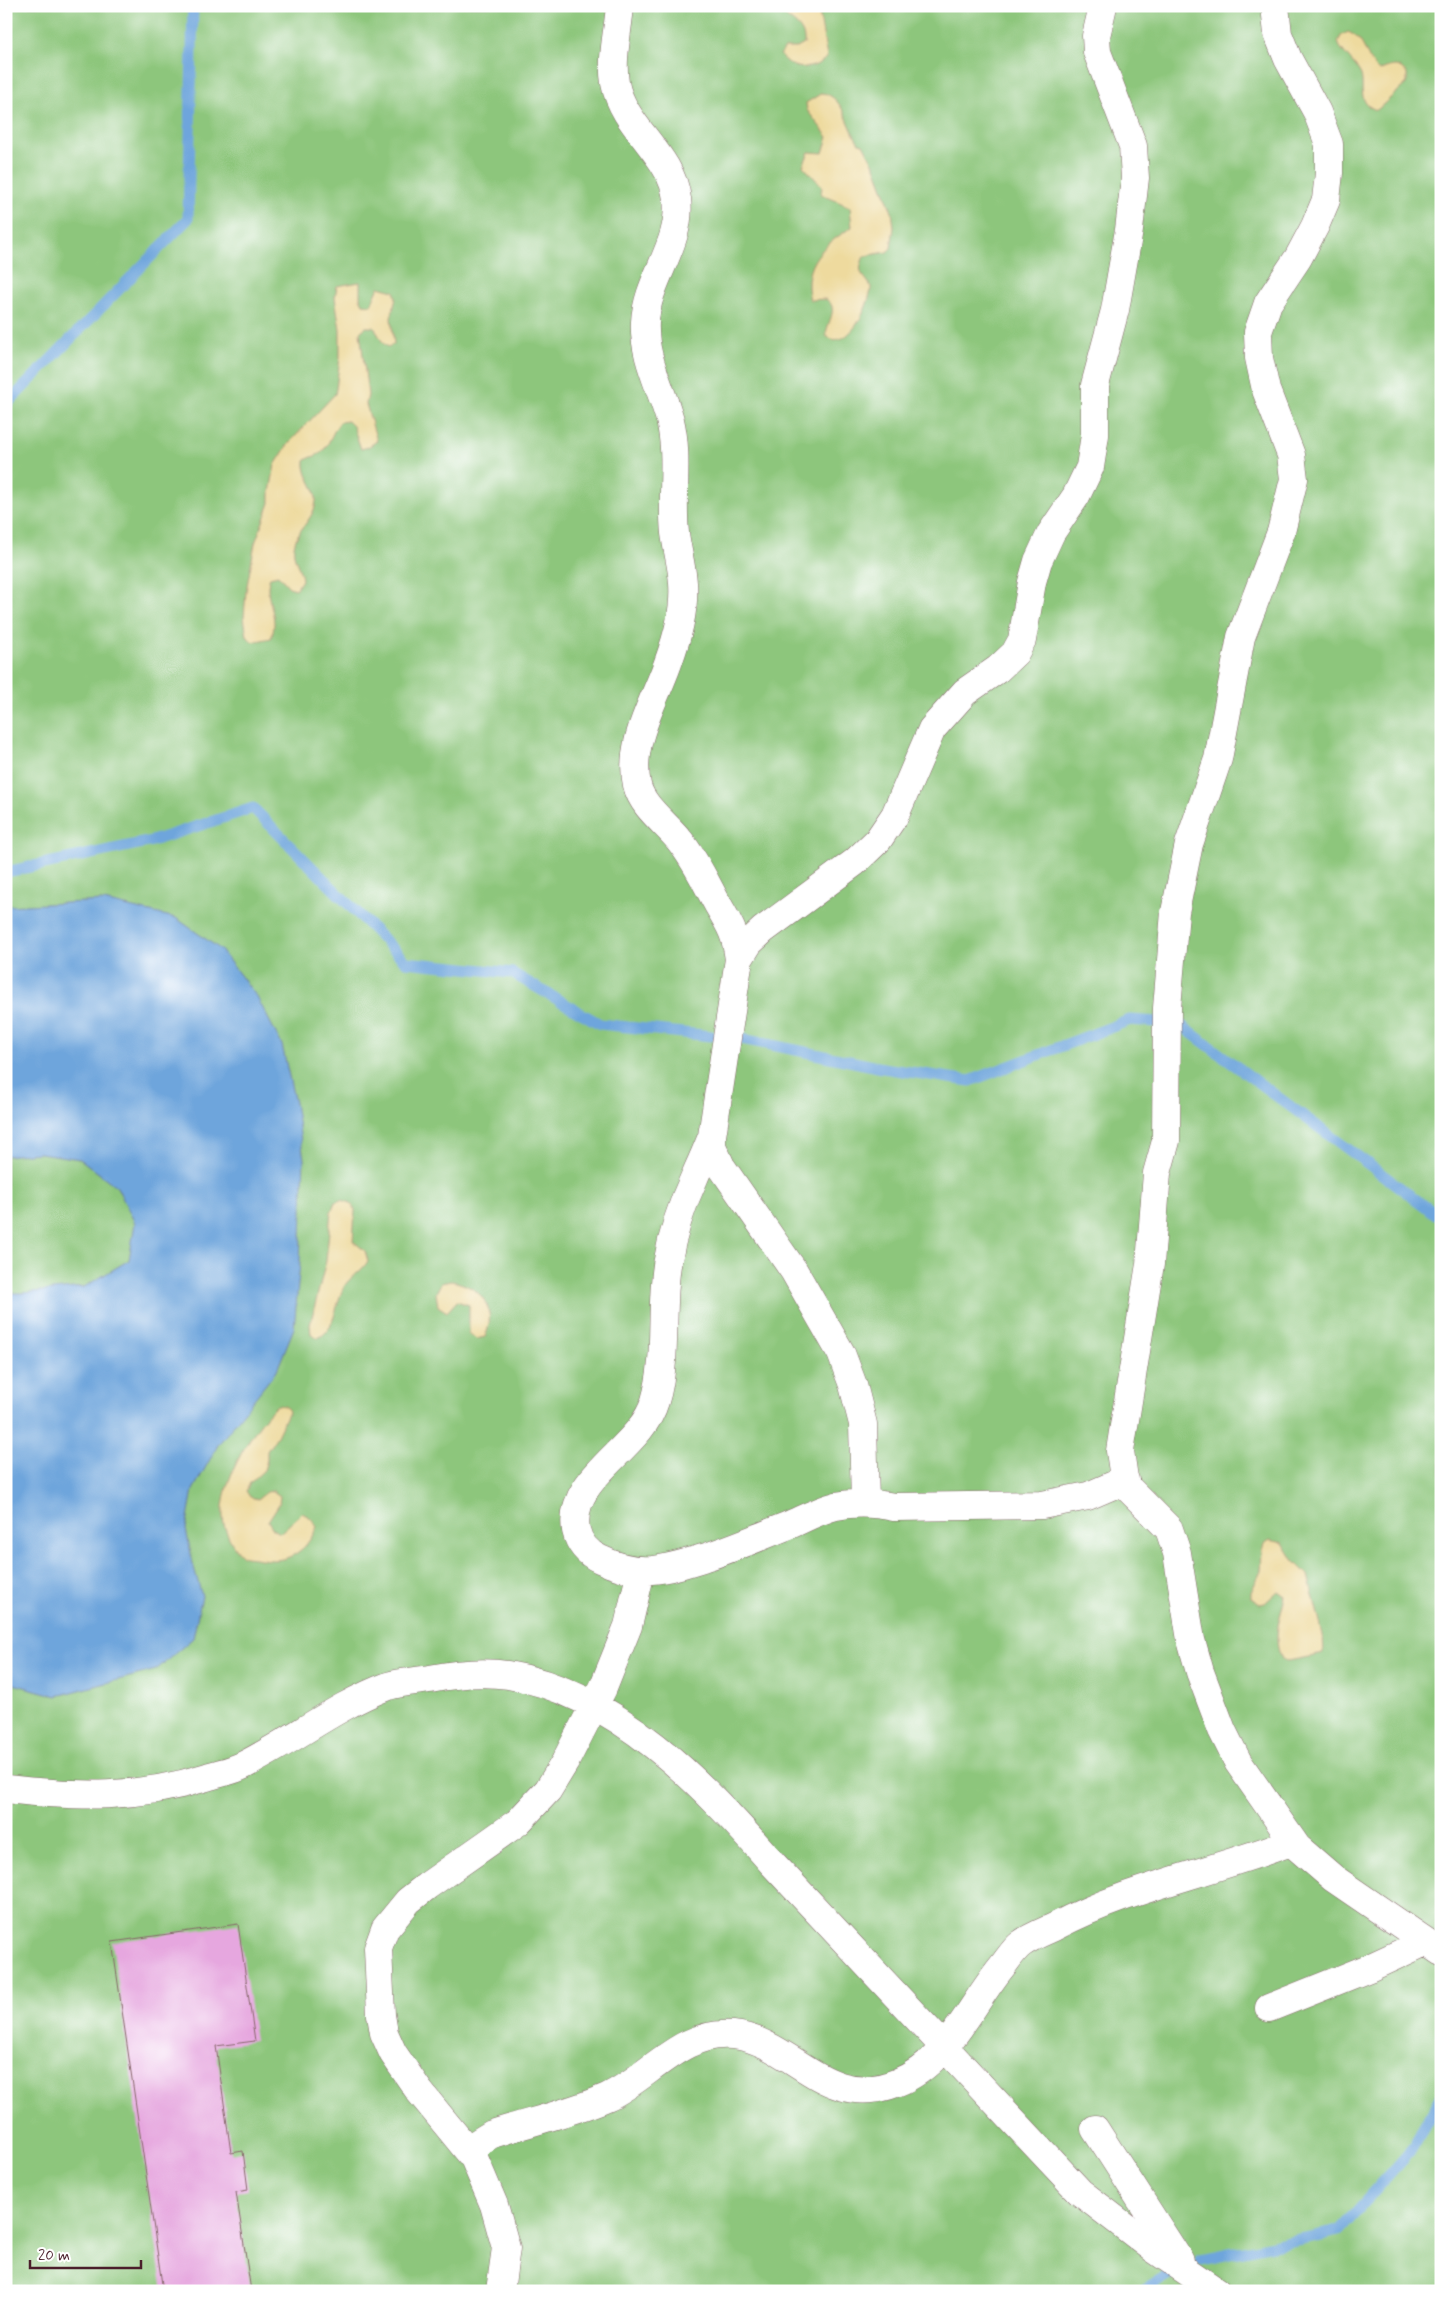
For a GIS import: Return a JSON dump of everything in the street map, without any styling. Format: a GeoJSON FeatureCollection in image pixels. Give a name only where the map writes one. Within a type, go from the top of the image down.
{"type":"FeatureCollection","features":[{"type":"Feature","properties":{"kind":"lane"},"geometry":{"type":"LineString","coordinates":[[620,6],[614,66],[615,85],[627,111],[670,175],[677,199],[674,235],[649,298],[645,321],[650,366],[670,420],[674,446],[675,533],[683,583],[683,608],[668,665],[655,692],[636,749],[634,770],[638,789],[647,806],[664,822],[699,866],[735,938],[739,959],[712,1136],[685,1200],[671,1243],[663,1304],[663,1363],[654,1404],[634,1436],[581,1494],[576,1508],[578,1538],[584,1548],[596,1558],[616,1567],[641,1571],[673,1567],[745,1544],[831,1508],[865,1503],[894,1507],[1042,1505],[1088,1496],[1125,1480]]}},
{"type":"Feature","properties":{"kind":"lane"},"geometry":{"type":"LineString","coordinates":[[739,959],[749,943],[763,930],[855,862],[878,840],[896,815],[932,729],[965,692],[998,669],[1015,653],[1022,640],[1032,582],[1038,561],[1051,532],[1076,496],[1090,467],[1095,435],[1095,385],[1115,310],[1130,230],[1135,178],[1133,146],[1097,52],[1096,36],[1102,6]]}},
{"type":"Feature","properties":{"kind":"lane"},"geometry":{"type":"LineString","coordinates":[[1275,6],[1278,34],[1288,60],[1316,112],[1329,144],[1329,173],[1326,200],[1315,226],[1298,258],[1268,303],[1258,332],[1259,358],[1266,390],[1291,456],[1294,479],[1281,532],[1242,637],[1218,759],[1189,844],[1175,912],[1167,1008],[1166,1141],[1158,1173],[1150,1264],[1120,1451],[1125,1485],[1169,1529],[1179,1561],[1191,1640],[1200,1672],[1222,1730],[1238,1762],[1293,1840],[1333,1878],[1433,1947]]}},
{"type":"Feature","properties":{"kind":"lane"},"geometry":{"type":"LineString","coordinates":[[712,1136],[714,1154],[725,1173],[794,1270],[826,1322],[841,1353],[853,1385],[863,1424],[865,1503]]}},
{"type":"Feature","properties":{"kind":"lane"},"geometry":{"type":"LineString","coordinates":[[500,2291],[506,2248],[502,2227],[485,2181],[471,2154],[419,2091],[393,2052],[384,2033],[380,2015],[378,1948],[384,1929],[408,1901],[426,1886],[499,1837],[535,1806],[565,1762],[594,1706],[628,1626],[641,1571]]}},
{"type":"Feature","properties":{"kind":"lane"},"geometry":{"type":"LineString","coordinates":[[6,1789],[118,1796],[171,1788],[242,1766],[313,1724],[389,1686],[458,1674],[507,1675],[559,1689],[594,1706],[664,1752],[724,1809],[1080,2192],[1154,2249],[1185,2268],[1216,2291]]}},
{"type":"Feature","properties":{"kind":"lane"},"geometry":{"type":"LineString","coordinates":[[471,2154],[479,2142],[492,2134],[607,2096],[627,2085],[669,2054],[692,2042],[710,2037],[732,2035],[751,2038],[814,2076],[835,2085],[856,2088],[878,2088],[897,2082],[934,2060],[945,2048],[986,1987],[1020,1944],[1086,1909],[1293,1840]]}},
{"type":"Feature","properties":{"kind":"lane"},"geometry":{"type":"LineString","coordinates":[[1269,2008],[1369,1968],[1433,1947]]}},
{"type":"Feature","properties":{"kind":"lane"},"geometry":{"type":"LineString","coordinates":[[1095,2129],[1185,2268]]}},
{"type":"Feature","properties":{"kind":"green space"},"geometry":{"type":"Polygon","coordinates":[[[6,6],[1441,6],[1441,2291],[6,2291],[6,6]]]}},
{"type":"Feature","properties":{"kind":"sand"},"geometry":{"type":"Polygon","coordinates":[[[781,6],[818,6],[827,57],[822,62],[810,67],[797,67],[785,61],[780,55],[785,48],[797,48],[804,44],[804,38],[800,29],[779,11],[781,6]]]}},
{"type":"Feature","properties":{"kind":"sand"},"geometry":{"type":"Polygon","coordinates":[[[1348,32],[1354,35],[1362,44],[1374,66],[1379,71],[1398,66],[1407,74],[1407,83],[1377,110],[1366,103],[1362,93],[1362,77],[1338,42],[1341,36],[1348,32]]]}},
{"type":"Feature","properties":{"kind":"sand"},"geometry":{"type":"Polygon","coordinates":[[[822,93],[836,100],[845,114],[855,137],[859,143],[863,144],[875,167],[892,212],[894,227],[891,248],[887,252],[864,256],[861,273],[871,287],[867,304],[857,324],[843,338],[834,339],[826,336],[832,306],[825,299],[810,300],[809,276],[812,265],[824,248],[852,227],[850,207],[821,194],[822,186],[803,166],[809,152],[823,153],[828,137],[807,110],[806,103],[822,93]]]}},
{"type":"Feature","properties":{"kind":"sand"},"geometry":{"type":"Polygon","coordinates":[[[360,282],[360,298],[363,304],[371,305],[379,287],[394,291],[396,298],[391,318],[394,344],[388,347],[383,343],[374,327],[366,327],[360,332],[368,395],[366,404],[377,441],[361,449],[353,426],[348,421],[340,422],[323,451],[305,461],[306,471],[316,496],[316,501],[312,513],[295,541],[294,556],[302,580],[296,589],[289,587],[278,575],[270,577],[268,592],[274,629],[271,638],[252,642],[247,636],[244,617],[246,591],[255,543],[270,503],[275,465],[289,443],[335,394],[340,357],[340,329],[335,297],[337,286],[360,282]]]}},
{"type":"Feature","properties":{"kind":"sand"},"geometry":{"type":"Polygon","coordinates":[[[342,1200],[351,1203],[355,1210],[353,1241],[365,1251],[368,1261],[346,1284],[341,1293],[332,1323],[324,1334],[318,1338],[311,1334],[310,1325],[326,1261],[331,1212],[335,1202],[342,1200]]]}},
{"type":"Feature","properties":{"kind":"sand"},"geometry":{"type":"Polygon","coordinates":[[[451,1281],[471,1288],[484,1300],[488,1308],[489,1317],[489,1326],[485,1337],[476,1339],[469,1333],[469,1305],[457,1301],[447,1312],[438,1306],[436,1293],[441,1283],[451,1281]]]}},
{"type":"Feature","properties":{"kind":"sand"},"geometry":{"type":"Polygon","coordinates":[[[277,1405],[285,1406],[289,1411],[277,1436],[267,1451],[264,1470],[250,1483],[246,1491],[250,1497],[258,1499],[267,1492],[273,1491],[280,1496],[279,1504],[268,1521],[273,1529],[280,1533],[302,1513],[311,1518],[317,1527],[304,1547],[291,1556],[279,1560],[245,1557],[240,1554],[229,1539],[225,1528],[223,1513],[225,1497],[230,1479],[246,1445],[267,1415],[277,1405]]]}},
{"type":"Feature","properties":{"kind":"sand"},"geometry":{"type":"Polygon","coordinates":[[[1270,1540],[1283,1543],[1294,1561],[1308,1575],[1323,1635],[1324,1654],[1288,1661],[1282,1659],[1277,1643],[1277,1635],[1285,1596],[1278,1591],[1265,1603],[1260,1604],[1251,1598],[1251,1592],[1261,1571],[1262,1550],[1264,1544],[1270,1540]]]}},
{"type":"Feature","properties":{"kind":"water"},"geometry":{"type":"Polygon","coordinates":[[[104,901],[176,918],[220,949],[257,997],[282,1045],[295,1103],[304,1159],[300,1263],[294,1328],[277,1370],[218,1445],[193,1490],[186,1529],[202,1596],[193,1638],[156,1670],[57,1696],[6,1682],[6,1293],[84,1287],[129,1260],[135,1223],[117,1187],[80,1159],[40,1153],[6,1156],[6,906],[104,901]]]}},
{"type":"Feature","properties":{"kind":"building"},"geometry":{"type":"Polygon","coordinates":[[[238,1924],[255,2041],[216,2046],[231,2153],[243,2151],[248,2190],[236,2192],[251,2291],[163,2291],[112,1942],[238,1924]]]}},
{"type":"Feature","properties":{"kind":"waterway"},"geometry":{"type":"LineString","coordinates":[[6,405],[188,219],[193,6]]}},
{"type":"Feature","properties":{"kind":"waterway"},"geometry":{"type":"LineString","coordinates":[[6,872],[152,841],[253,808],[406,962],[512,973],[600,1024],[711,1036]]}},
{"type":"Feature","properties":{"kind":"waterway"},"geometry":{"type":"LineString","coordinates":[[742,1039],[883,1068],[970,1081],[1130,1020],[1157,1022]]}},
{"type":"Feature","properties":{"kind":"waterway"},"geometry":{"type":"LineString","coordinates":[[1182,1026],[1441,1218]]}},
{"type":"Feature","properties":{"kind":"waterway"},"geometry":{"type":"LineString","coordinates":[[1201,2260],[1339,2231],[1408,2154],[1441,2097]]}},
{"type":"Feature","properties":{"kind":"waterway"},"geometry":{"type":"LineString","coordinates":[[1142,2291],[1171,2274]]}}]}
